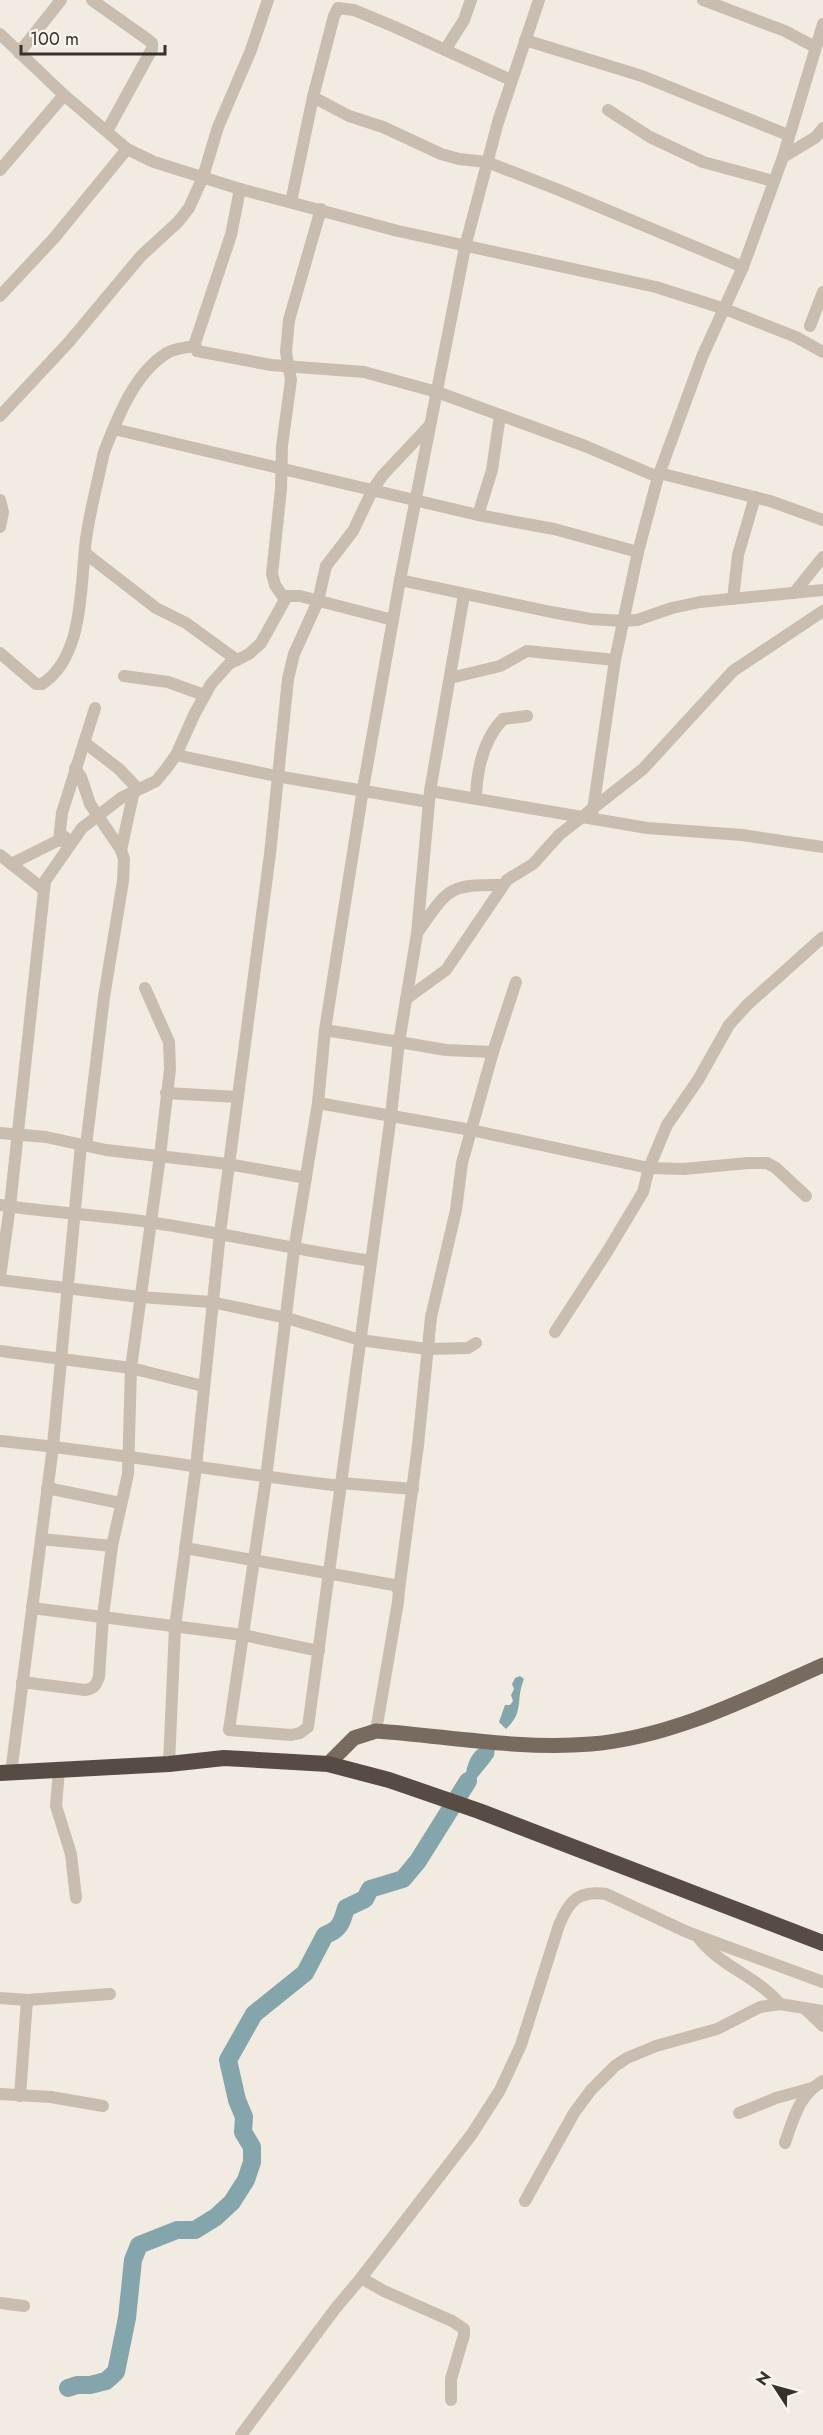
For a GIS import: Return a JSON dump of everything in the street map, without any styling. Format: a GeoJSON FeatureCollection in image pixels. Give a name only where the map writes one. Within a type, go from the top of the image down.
{"type":"FeatureCollection","features":[{"type":"Feature","properties":{"kind":"highway"},"geometry":{"type":"LineString","coordinates":[[5,1773],[169,1764],[224,1758],[328,1764],[420,1790],[479,1811],[823,1943]]}},
{"type":"Feature","properties":{"kind":"main road"},"geometry":{"type":"LineString","coordinates":[[328,1764],[354,1738],[376,1731],[512,1744],[591,1744],[672,1728],[823,1665]]}},
{"type":"Feature","properties":{"kind":"street"},"geometry":{"type":"LineString","coordinates":[[18,53],[61,0]]}},
{"type":"Feature","properties":{"kind":"street"},"geometry":{"type":"LineString","coordinates":[[92,0],[152,43],[152,49],[107,131]]}},
{"type":"Feature","properties":{"kind":"street"},"geometry":{"type":"LineString","coordinates":[[0,416],[69,342],[141,256],[178,222],[189,208],[203,177],[219,127],[251,50],[268,0]]}},
{"type":"Feature","properties":{"kind":"street"},"geometry":{"type":"LineString","coordinates":[[445,50],[464,20],[471,0]]}},
{"type":"Feature","properties":{"kind":"street"},"geometry":{"type":"LineString","coordinates":[[464,595],[430,797],[417,934],[399,1042],[328,1572],[320,1651],[308,1727],[300,1733],[291,1735],[229,1730],[266,1478],[294,1250],[318,1103],[325,1030],[399,580],[465,247],[487,162],[537,0]]}},
{"type":"Feature","properties":{"kind":"street"},"geometry":{"type":"LineString","coordinates":[[703,0],[785,31],[815,47]]}},
{"type":"Feature","properties":{"kind":"street"},"geometry":{"type":"LineString","coordinates":[[291,202],[313,97],[334,16],[341,7],[354,10],[511,80]]}},
{"type":"Feature","properties":{"kind":"street"},"geometry":{"type":"LineString","coordinates":[[593,810],[615,660],[638,552],[658,475],[702,357],[743,267],[783,157],[823,24]]}},
{"type":"Feature","properties":{"kind":"street"},"geometry":{"type":"LineString","coordinates":[[0,34],[63,96],[127,149],[154,162],[240,189],[465,247],[656,287],[725,309],[796,337],[823,351]]}},
{"type":"Feature","properties":{"kind":"street"},"geometry":{"type":"LineString","coordinates":[[525,40],[642,76],[788,135]]}},
{"type":"Feature","properties":{"kind":"street"},"geometry":{"type":"LineString","coordinates":[[0,170],[63,96]]}},
{"type":"Feature","properties":{"kind":"street"},"geometry":{"type":"LineString","coordinates":[[313,97],[349,116],[382,127],[441,154],[459,159],[487,162],[743,267]]}},
{"type":"Feature","properties":{"kind":"street"},"geometry":{"type":"LineString","coordinates":[[608,110],[650,137],[703,162],[773,181]]}},
{"type":"Feature","properties":{"kind":"street"},"geometry":{"type":"LineString","coordinates":[[783,157],[816,137],[822,130]]}},
{"type":"Feature","properties":{"kind":"street"},"geometry":{"type":"LineString","coordinates":[[0,296],[55,237],[127,149]]}},
{"type":"Feature","properties":{"kind":"street"},"geometry":{"type":"LineString","coordinates":[[194,346],[231,235],[240,189]]}},
{"type":"Feature","properties":{"kind":"street"},"geometry":{"type":"LineString","coordinates":[[284,598],[275,585],[272,574],[281,489],[280,469],[291,380],[286,352],[289,320],[321,209]]}},
{"type":"Feature","properties":{"kind":"street"},"geometry":{"type":"LineString","coordinates":[[810,326],[823,292]]}},
{"type":"Feature","properties":{"kind":"street"},"geometry":{"type":"LineString","coordinates":[[796,337],[810,326],[823,322]]}},
{"type":"Feature","properties":{"kind":"street"},"geometry":{"type":"LineString","coordinates":[[194,346],[200,353],[289,366],[364,372],[437,392],[658,475],[755,497],[823,520]]}},
{"type":"Feature","properties":{"kind":"street"},"geometry":{"type":"LineString","coordinates":[[0,654],[36,684],[42,684],[57,671],[69,651],[75,628],[82,592],[85,553],[104,452],[135,387],[148,369],[167,353],[194,346]]}},
{"type":"Feature","properties":{"kind":"street"},"geometry":{"type":"LineString","coordinates":[[478,515],[492,470],[500,415]]}},
{"type":"Feature","properties":{"kind":"street"},"geometry":{"type":"LineString","coordinates":[[169,1764],[175,1627],[196,1467],[211,1302],[270,854],[276,776],[290,671],[294,654],[318,601],[326,566],[353,531],[373,489],[383,475],[431,423]]}},
{"type":"Feature","properties":{"kind":"street"},"geometry":{"type":"LineString","coordinates":[[114,429],[478,515],[554,529],[638,552]]}},
{"type":"Feature","properties":{"kind":"street"},"geometry":{"type":"LineString","coordinates":[[733,599],[738,555],[755,497]]}},
{"type":"Feature","properties":{"kind":"street"},"geometry":{"type":"LineString","coordinates":[[0,500],[3,512],[0,527]]}},
{"type":"Feature","properties":{"kind":"street"},"geometry":{"type":"LineString","coordinates":[[85,553],[156,608],[186,623],[237,660]]}},
{"type":"Feature","properties":{"kind":"street"},"geometry":{"type":"LineString","coordinates":[[794,593],[823,557]]}},
{"type":"Feature","properties":{"kind":"street"},"geometry":{"type":"LineString","coordinates":[[399,580],[591,619],[623,621],[637,620],[699,602],[823,591]]}},
{"type":"Feature","properties":{"kind":"street"},"geometry":{"type":"LineString","coordinates":[[8,866],[82,828],[136,790],[156,780],[176,755],[204,695],[223,669],[261,643],[284,598],[292,595],[393,620]]}},
{"type":"Feature","properties":{"kind":"street"},"geometry":{"type":"LineString","coordinates":[[406,999],[446,970],[502,885],[532,864],[559,835],[642,770],[733,671],[823,611]]}},
{"type":"Feature","properties":{"kind":"street"},"geometry":{"type":"LineString","coordinates":[[450,678],[500,666],[527,651],[615,660]]}},
{"type":"Feature","properties":{"kind":"street"},"geometry":{"type":"LineString","coordinates":[[124,676],[168,682],[204,695]]}},
{"type":"Feature","properties":{"kind":"street"},"geometry":{"type":"LineString","coordinates":[[59,841],[62,813],[95,708]]}},
{"type":"Feature","properties":{"kind":"street"},"geometry":{"type":"LineString","coordinates":[[476,797],[480,764],[489,737],[495,727],[503,719],[527,716]]}},
{"type":"Feature","properties":{"kind":"street"},"geometry":{"type":"LineString","coordinates":[[84,742],[119,769],[136,790]]}},
{"type":"Feature","properties":{"kind":"street"},"geometry":{"type":"LineString","coordinates":[[176,755],[276,776],[363,789],[430,797],[476,797],[582,818],[680,831],[759,836],[823,847]]}},
{"type":"Feature","properties":{"kind":"street"},"geometry":{"type":"LineString","coordinates":[[5,1773],[22,1682],[32,1608],[63,1358],[74,1214],[104,997],[123,881],[124,859],[121,850],[87,799],[81,777],[75,768]]}},
{"type":"Feature","properties":{"kind":"street"},"geometry":{"type":"LineString","coordinates":[[121,850],[136,790]]}},
{"type":"Feature","properties":{"kind":"street"},"geometry":{"type":"LineString","coordinates":[[82,828],[50,873],[43,889],[18,1135],[5,1205],[0,1279],[140,1297],[211,1302],[287,1318],[360,1340],[427,1349],[468,1348],[476,1343]]}},
{"type":"Feature","properties":{"kind":"street"},"geometry":{"type":"LineString","coordinates":[[0,855],[8,866],[43,889]]}},
{"type":"Feature","properties":{"kind":"street"},"geometry":{"type":"LineString","coordinates":[[417,934],[436,906],[454,889],[474,885],[502,885]]}},
{"type":"Feature","properties":{"kind":"street"},"geometry":{"type":"LineString","coordinates":[[555,1332],[643,1192],[649,1168],[667,1125],[704,1070],[729,1025],[747,1005],[823,937]]}},
{"type":"Feature","properties":{"kind":"street"},"geometry":{"type":"LineString","coordinates":[[376,1731],[399,1590],[431,1317],[456,1210],[462,1163],[493,1052],[516,982]]}},
{"type":"Feature","properties":{"kind":"street"},"geometry":{"type":"LineString","coordinates":[[22,1682],[68,1689],[91,1689],[96,1685],[99,1677],[103,1616],[112,1546],[128,1474],[131,1368],[170,1070],[169,1042],[145,988]]}},
{"type":"Feature","properties":{"kind":"street"},"geometry":{"type":"LineString","coordinates":[[325,1030],[446,1050],[493,1052]]}},
{"type":"Feature","properties":{"kind":"street"},"geometry":{"type":"LineString","coordinates":[[166,1093],[238,1097]]}},
{"type":"Feature","properties":{"kind":"street"},"geometry":{"type":"LineString","coordinates":[[318,1103],[471,1130],[649,1168],[684,1169],[767,1163],[776,1168],[806,1196]]}},
{"type":"Feature","properties":{"kind":"street"},"geometry":{"type":"LineString","coordinates":[[0,1133],[46,1137],[83,1145],[228,1164],[306,1178]]}},
{"type":"Feature","properties":{"kind":"street"},"geometry":{"type":"LineString","coordinates":[[5,1205],[150,1222],[220,1233],[294,1250],[371,1261]]}},
{"type":"Feature","properties":{"kind":"street"},"geometry":{"type":"LineString","coordinates":[[0,1351],[131,1368],[203,1386]]}},
{"type":"Feature","properties":{"kind":"street"},"geometry":{"type":"LineString","coordinates":[[0,1441],[53,1446],[266,1478],[412,1489]]}},
{"type":"Feature","properties":{"kind":"street"},"geometry":{"type":"LineString","coordinates":[[47,1488],[120,1503]]}},
{"type":"Feature","properties":{"kind":"street"},"geometry":{"type":"LineString","coordinates":[[41,1539],[112,1546]]}},
{"type":"Feature","properties":{"kind":"street"},"geometry":{"type":"LineString","coordinates":[[185,1548],[328,1572],[394,1585],[399,1590]]}},
{"type":"Feature","properties":{"kind":"street"},"geometry":{"type":"LineString","coordinates":[[32,1608],[243,1635],[320,1651]]}},
{"type":"Feature","properties":{"kind":"street"},"geometry":{"type":"LineString","coordinates":[[59,1770],[56,1806],[71,1854],[76,1898]]}},
{"type":"Feature","properties":{"kind":"street"},"geometry":{"type":"LineString","coordinates":[[241,2435],[335,2309],[362,2278],[472,2134],[500,2090],[521,2045],[559,1924],[574,1899],[594,1892],[606,1894],[698,1936],[823,1982]]}},
{"type":"Feature","properties":{"kind":"street"},"geometry":{"type":"LineString","coordinates":[[698,1936],[710,1952],[771,1993],[780,2004]]}},
{"type":"Feature","properties":{"kind":"street"},"geometry":{"type":"LineString","coordinates":[[0,1998],[27,2000],[110,1994]]}},
{"type":"Feature","properties":{"kind":"street"},"geometry":{"type":"LineString","coordinates":[[20,2096],[27,2000]]}},
{"type":"Feature","properties":{"kind":"street"},"geometry":{"type":"LineString","coordinates":[[525,2201],[574,2113],[591,2090],[615,2066],[627,2058],[656,2046],[717,2029],[760,2007],[780,2004],[823,2011]]}},
{"type":"Feature","properties":{"kind":"street"},"geometry":{"type":"LineString","coordinates":[[800,2006],[823,2026]]}},
{"type":"Feature","properties":{"kind":"street"},"geometry":{"type":"LineString","coordinates":[[740,2113],[776,2098],[812,2088],[823,2081]]}},
{"type":"Feature","properties":{"kind":"street"},"geometry":{"type":"LineString","coordinates":[[784,2143],[799,2106],[812,2088]]}},
{"type":"Feature","properties":{"kind":"street"},"geometry":{"type":"LineString","coordinates":[[0,2094],[51,2097],[103,2106]]}},
{"type":"Feature","properties":{"kind":"street"},"geometry":{"type":"LineString","coordinates":[[362,2278],[464,2329],[451,2379],[451,2400]]}},
{"type":"Feature","properties":{"kind":"street"},"geometry":{"type":"LineString","coordinates":[[0,2303],[24,2306]]}},
{"type":"Feature","properties":{"kind":"water"},"geometry":{"type":"Polygon","coordinates":[[[520,1676],[524,1679],[518,1711],[506,1729],[499,1722],[505,1705],[510,1705],[513,1701],[512,1684],[515,1678],[520,1676]]]}},
{"type":"Feature","properties":{"kind":"water"},"geometry":{"type":"Polygon","coordinates":[[[483,1746],[495,1748],[494,1756],[471,1785],[465,1777],[469,1763],[472,1755],[483,1746]]]}},
{"type":"Feature","properties":{"kind":"waterway"},"geometry":{"type":"LineString","coordinates":[[68,2388],[106,2381],[116,2372],[127,2318],[133,2260],[139,2245],[177,2230],[195,2230],[216,2217],[232,2202],[246,2180],[252,2162],[252,2147],[243,2132],[244,2117],[237,2100],[228,2060],[254,2014],[305,1973],[325,1935],[340,1925],[346,1908],[365,1899],[370,1889],[403,1879],[418,1861],[468,1781]]}}]}
